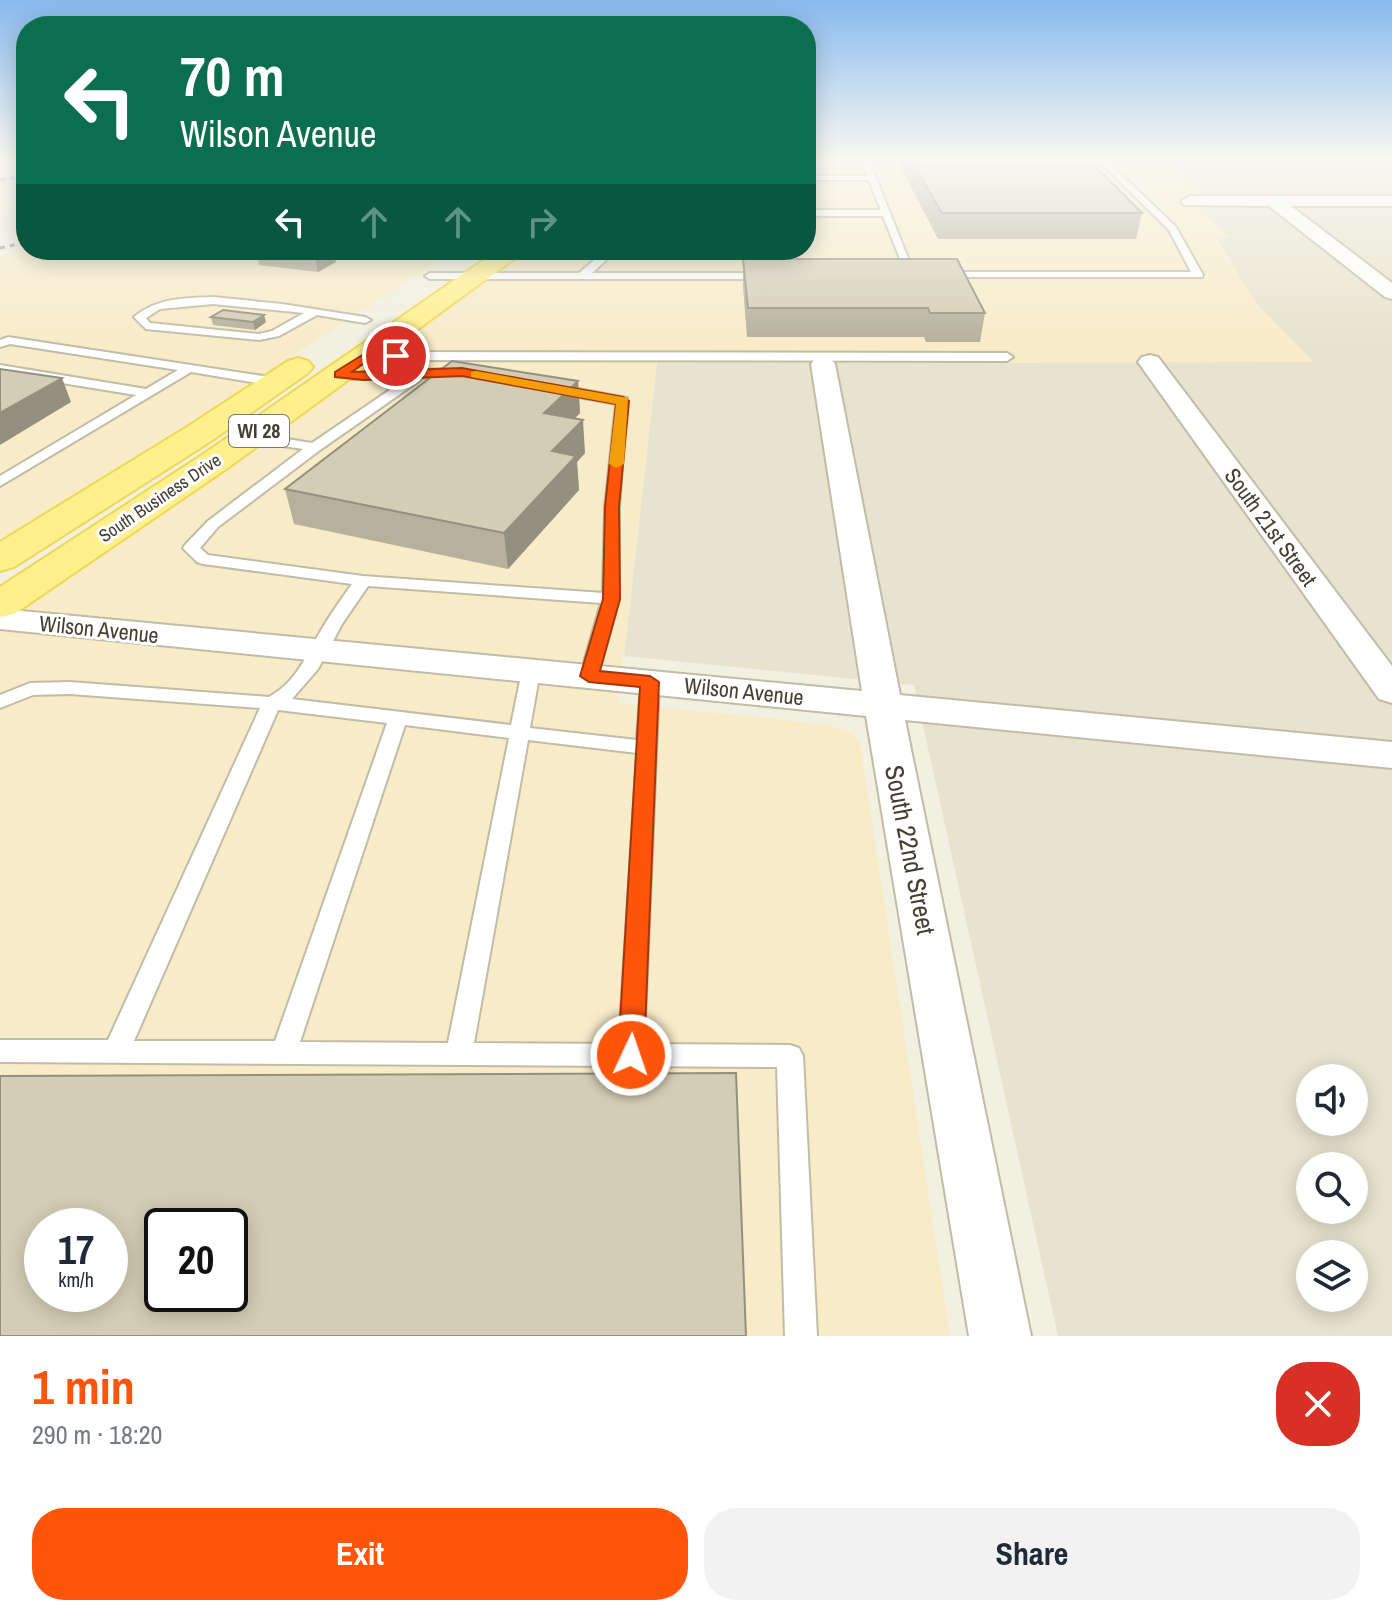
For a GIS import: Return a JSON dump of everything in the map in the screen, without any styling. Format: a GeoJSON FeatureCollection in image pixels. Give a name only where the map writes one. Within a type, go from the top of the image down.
{"type":"FeatureCollection","features":[{"type":"Feature","properties":{"kind":"main road","name":"South Business Drive"},"geometry":{"type":"LineString","coordinates":[[0,559],[276,382],[430,276],[472,264]]}},
{"type":"Feature","properties":{"kind":"main road","name":"South Business Drive"},"geometry":{"type":"LineString","coordinates":[[0,605],[372,352],[472,264]]}},
{"type":"Feature","properties":{"kind":"street"},"geometry":{"type":"LineString","coordinates":[[1298,220],[1392,293]]}},
{"type":"Feature","properties":{"kind":"street","name":"South 21st Street"},"geometry":{"type":"LineString","coordinates":[[1150,362],[1392,691]]}},
{"type":"Feature","properties":{"kind":"street","name":"South 22nd Street"},"geometry":{"type":"LineString","coordinates":[[823,364],[1000,1336]]}},
{"type":"Feature","properties":{"kind":"street","name":"Wilson Avenue"},"geometry":{"type":"LineString","coordinates":[[0,619],[1392,755]]}},
{"type":"Feature","properties":{"kind":"lane"},"geometry":{"type":"LineString","coordinates":[[890,220],[912,276]]}},
{"type":"Feature","properties":{"kind":"lane"},"geometry":{"type":"LineString","coordinates":[[896,276],[1198,275],[1173,229],[1164,220]]}},
{"type":"Feature","properties":{"kind":"lane"},"geometry":{"type":"LineString","coordinates":[[582,276],[600,260]]}},
{"type":"Feature","properties":{"kind":"lane"},"geometry":{"type":"LineString","coordinates":[[472,264],[582,276],[773,276]]}},
{"type":"Feature","properties":{"kind":"lane"},"geometry":{"type":"LineString","coordinates":[[313,313],[275,334],[259,337],[146,326],[140,317],[157,306],[219,299],[365,320]]}},
{"type":"Feature","properties":{"kind":"lane"},"geometry":{"type":"LineString","coordinates":[[171,329],[167,316],[184,301]]}},
{"type":"Feature","properties":{"kind":"lane"},"geometry":{"type":"LineString","coordinates":[[3,341],[276,382]]}},
{"type":"Feature","properties":{"kind":"lane"},"geometry":{"type":"LineString","coordinates":[[372,352],[403,356],[1007,357]]}},
{"type":"Feature","properties":{"kind":"lane"},"geometry":{"type":"LineString","coordinates":[[4,476],[190,368]]}},
{"type":"Feature","properties":{"kind":"lane"},"geometry":{"type":"LineString","coordinates":[[0,369],[148,393]]}},
{"type":"Feature","properties":{"kind":"lane"},"geometry":{"type":"LineString","coordinates":[[340,375],[462,372],[477,375]]}},
{"type":"Feature","properties":{"kind":"lane"},"geometry":{"type":"LineString","coordinates":[[419,375],[315,447],[213,524],[191,548],[203,559],[363,581],[611,599]]}},
{"type":"Feature","properties":{"kind":"lane"},"geometry":{"type":"LineString","coordinates":[[535,385],[623,401],[612,507],[611,599],[589,676]]}},
{"type":"Feature","properties":{"kind":"lane"},"geometry":{"type":"LineString","coordinates":[[250,437],[315,447]]}},
{"type":"Feature","properties":{"kind":"lane"},"geometry":{"type":"LineString","coordinates":[[116,1052],[272,703],[289,696],[299,686],[333,624],[363,581]]}},
{"type":"Feature","properties":{"kind":"lane"},"geometry":{"type":"LineString","coordinates":[[459,1053],[531,671]]}},
{"type":"Feature","properties":{"kind":"lane"},"geometry":{"type":"LineString","coordinates":[[631,1055],[650,682]]}},
{"type":"Feature","properties":{"kind":"lane"},"geometry":{"type":"LineString","coordinates":[[0,702],[30,689],[70,688],[272,703],[646,748]]}},
{"type":"Feature","properties":{"kind":"lane"},"geometry":{"type":"LineString","coordinates":[[284,1052],[398,718]]}},
{"type":"Feature","properties":{"kind":"lane"},"geometry":{"type":"LineString","coordinates":[[0,1051],[790,1056],[801,1336]]}},
{"type":"Feature","properties":{"kind":"shaded area"},"geometry":{"type":"Polygon","coordinates":[[[816,220],[1210,220],[1229,237],[1216,237],[1256,303],[1314,362],[657,363],[618,703],[831,725],[853,735],[860,743],[950,1336],[0,1336],[0,620],[512,260],[816,260],[816,220]]]}},
{"type":"Feature","properties":{"kind":"shaded area"},"geometry":{"type":"Polygon","coordinates":[[[1210,220],[1392,220],[1392,1336],[1058,1336],[914,685],[624,656],[657,363],[1312,362],[1256,303],[1215,237],[1228,236],[1210,220]]]}},
{"type":"Feature","properties":{"kind":"shaded area"},"geometry":{"type":"Polygon","coordinates":[[[16,253],[16,260],[441,260],[0,543],[0,257],[16,253]]]}},
{"type":"Feature","properties":{"kind":"building"},"geometry":{"type":"Polygon","coordinates":[[[957,259],[985,313],[930,313],[928,308],[748,308],[743,260],[957,259]]]}},
{"type":"Feature","properties":{"kind":"building"},"geometry":{"type":"Polygon","coordinates":[[[223,310],[264,315],[253,322],[211,317],[223,310]]]}},
{"type":"Feature","properties":{"kind":"building"},"geometry":{"type":"Polygon","coordinates":[[[452,361],[578,381],[544,413],[583,420],[552,451],[576,456],[504,533],[285,489],[452,361]]]}},
{"type":"Feature","properties":{"kind":"building"},"geometry":{"type":"Polygon","coordinates":[[[0,369],[62,378],[0,413],[0,369]]]}},
{"type":"Feature","properties":{"kind":"building"},"geometry":{"type":"Polygon","coordinates":[[[736,1073],[746,1336],[0,1336],[0,1076],[736,1073]]]}},
{"type":"Feature","properties":{"kind":"railway"},"geometry":{"type":"LineString","coordinates":[[0,248],[16,244]]}},
{"type":"Feature","properties":{"kind":"slow traffic"},"geometry":{"type":"LineString","coordinates":[[476,374],[623,401],[616,464]]}},
{"type":"Feature","properties":{"kind":"route"},"geometry":{"type":"LineString","coordinates":[[396,356],[372,352],[340,375],[364,377],[462,372],[623,401],[612,507],[611,599],[589,676],[650,682],[631,1055]]}}]}
